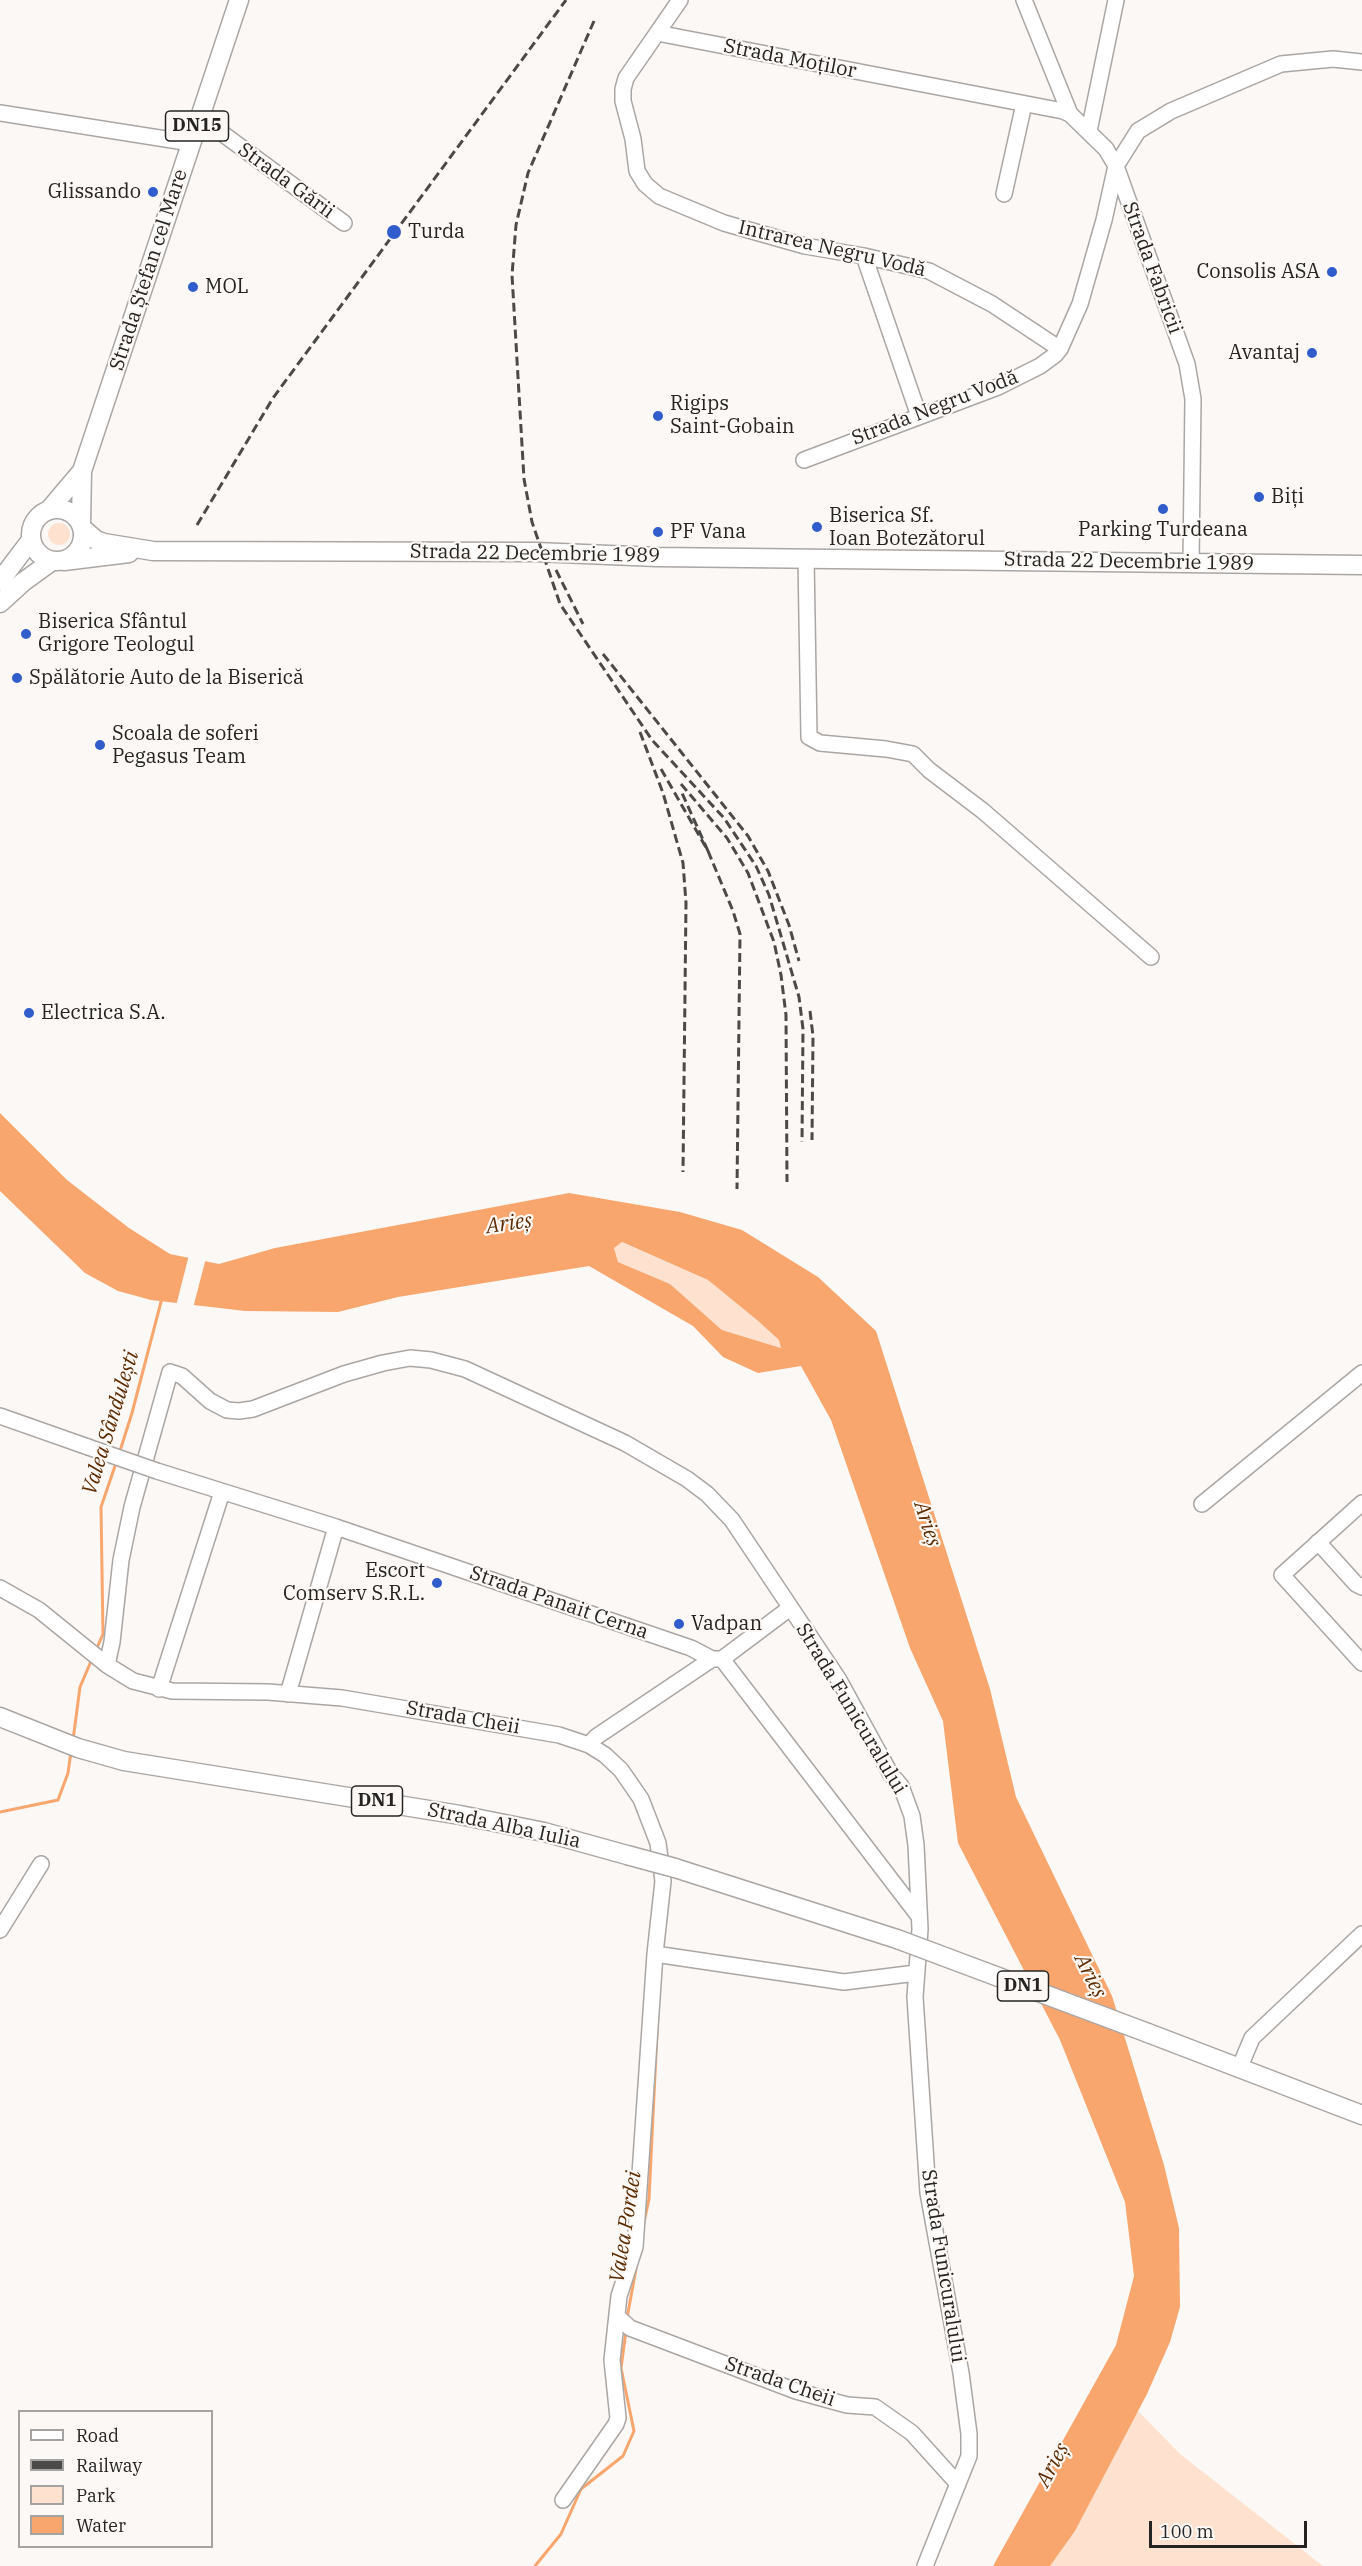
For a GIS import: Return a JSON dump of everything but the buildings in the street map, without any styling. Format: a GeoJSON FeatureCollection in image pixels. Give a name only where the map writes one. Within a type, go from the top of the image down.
{"type":"FeatureCollection","features":[{"type":"Feature","properties":{"kind":"main road","name":"Strada Ștefan cel Mare"},"geometry":{"type":"LineString","coordinates":[[0,603],[23,582],[56,561],[76,554],[81,546],[82,471],[238,0]]}},
{"type":"Feature","properties":{"kind":"main road","name":"Strada Ștefan cel Mare"},"geometry":{"type":"LineString","coordinates":[[0,581],[31,540],[33,525],[38,517],[49,510],[82,471]]}},
{"type":"Feature","properties":{"kind":"main road"},"geometry":{"type":"LineString","coordinates":[[49,510],[64,510],[72,513],[81,526]]}},
{"type":"Feature","properties":{"kind":"main road","name":"Strada 22 Decembrie 1989"},"geometry":{"type":"LineString","coordinates":[[81,526],[96,540],[141,550]]}},
{"type":"Feature","properties":{"kind":"main road"},"geometry":{"type":"LineString","coordinates":[[31,540],[37,552],[56,561]]}},
{"type":"Feature","properties":{"kind":"main road","name":"Strada 22 Decembrie 1989"},"geometry":{"type":"LineString","coordinates":[[56,561],[141,550],[536,552],[657,557],[1362,565]]}},
{"type":"Feature","properties":{"kind":"main road","name":"Strada Alba Iulia"},"geometry":{"type":"LineString","coordinates":[[0,1717],[78,1748],[124,1761],[460,1815],[544,1832],[675,1868],[897,1939],[1239,2069]]}},
{"type":"Feature","properties":{"kind":"main road","name":"DN1"},"geometry":{"type":"LineString","coordinates":[[1239,2069],[1362,2115]]}},
{"type":"Feature","properties":{"kind":"street"},"geometry":{"type":"LineString","coordinates":[[657,33],[680,0]]}},
{"type":"Feature","properties":{"kind":"street","name":"Strada Fabricii"},"geometry":{"type":"LineString","coordinates":[[1024,0],[1070,114],[1106,150],[1116,166],[1187,364],[1193,399],[1191,562]]}},
{"type":"Feature","properties":{"kind":"street"},"geometry":{"type":"LineString","coordinates":[[1089,131],[1116,0]]}},
{"type":"Feature","properties":{"kind":"street","name":"Strada Moților"},"geometry":{"type":"LineString","coordinates":[[657,33],[1070,114]]}},
{"type":"Feature","properties":{"kind":"street","name":"Intrarea Negru Vodă"},"geometry":{"type":"LineString","coordinates":[[657,33],[626,78],[623,101],[633,140],[637,171],[645,184],[659,196],[724,223],[805,246],[864,256],[929,271],[992,304],[1060,349]]}},
{"type":"Feature","properties":{"kind":"street"},"geometry":{"type":"LineString","coordinates":[[1060,349],[1080,304],[1104,220],[1116,166],[1138,131],[1171,111],[1281,64],[1333,59],[1362,62]]}},
{"type":"Feature","properties":{"kind":"street"},"geometry":{"type":"LineString","coordinates":[[1004,194],[1024,104]]}},
{"type":"Feature","properties":{"kind":"street"},"geometry":{"type":"LineString","coordinates":[[0,113],[191,143]]}},
{"type":"Feature","properties":{"kind":"street","name":"Strada Gării"},"geometry":{"type":"LineString","coordinates":[[200,117],[344,223]]}},
{"type":"Feature","properties":{"kind":"street"},"geometry":{"type":"LineString","coordinates":[[864,256],[919,416]]}},
{"type":"Feature","properties":{"kind":"street","name":"Strada Negru Vodă"},"geometry":{"type":"LineString","coordinates":[[804,460],[998,387],[1040,366],[1060,349]]}},
{"type":"Feature","properties":{"kind":"street"},"geometry":{"type":"LineString","coordinates":[[806,558],[809,737],[820,743],[913,754],[929,770],[983,811],[1151,957]]}},
{"type":"Feature","properties":{"kind":"street","name":"Strada Funicuralului"},"geometry":{"type":"LineString","coordinates":[[103,1663],[112,1642],[121,1560],[132,1507],[170,1372],[182,1376],[210,1401],[227,1410],[239,1411],[253,1409],[344,1374],[383,1363],[410,1358],[431,1360],[465,1369],[625,1443],[687,1479],[707,1494],[732,1520],[839,1680],[890,1773],[900,1786],[912,1816],[916,1845],[920,1929],[915,1997],[928,2193],[961,2373],[969,2434],[969,2456],[925,2566]]}},
{"type":"Feature","properties":{"kind":"street"},"geometry":{"type":"LineString","coordinates":[[1203,1504],[1362,1373]]}},
{"type":"Feature","properties":{"kind":"street","name":"Strada Panait Cerna"},"geometry":{"type":"LineString","coordinates":[[0,1416],[157,1471],[336,1527],[692,1648],[717,1659],[918,1915]]}},
{"type":"Feature","properties":{"kind":"street"},"geometry":{"type":"LineString","coordinates":[[159,1689],[222,1492]]}},
{"type":"Feature","properties":{"kind":"street"},"geometry":{"type":"LineString","coordinates":[[1362,1503],[1282,1574],[1282,1578],[1362,1663]]}},
{"type":"Feature","properties":{"kind":"street"},"geometry":{"type":"LineString","coordinates":[[288,1694],[336,1527]]}},
{"type":"Feature","properties":{"kind":"street"},"geometry":{"type":"LineString","coordinates":[[1318,1542],[1356,1584],[1362,1587]]}},
{"type":"Feature","properties":{"kind":"street","name":"Strada Cheii"},"geometry":{"type":"LineString","coordinates":[[0,1589],[39,1610],[103,1663],[133,1681],[159,1689],[288,1694],[381,1703],[559,1735],[589,1745],[621,1770],[641,1799],[658,1844],[663,1881],[655,1954],[635,2247],[619,2296],[612,2360],[616,2424],[563,2500]]}},
{"type":"Feature","properties":{"kind":"street"},"geometry":{"type":"LineString","coordinates":[[589,1745],[596,1737],[717,1659],[790,1608]]}},
{"type":"Feature","properties":{"kind":"street"},"geometry":{"type":"LineString","coordinates":[[0,1930],[41,1864]]}},
{"type":"Feature","properties":{"kind":"street"},"geometry":{"type":"LineString","coordinates":[[1239,2069],[1252,2038],[1362,1934]]}},
{"type":"Feature","properties":{"kind":"street"},"geometry":{"type":"LineString","coordinates":[[655,1954],[844,1982],[916,1973]]}},
{"type":"Feature","properties":{"kind":"street","name":"Strada Cheii"},"geometry":{"type":"LineString","coordinates":[[617,2316],[630,2328],[796,2391],[848,2405],[874,2407],[912,2433],[958,2484]]}},
{"type":"Feature","properties":{"kind":"green space"},"geometry":{"type":"Polygon","coordinates":[[[59,523],[67,526],[70,534],[67,542],[59,545],[51,542],[48,534],[51,526],[59,523]]]}},
{"type":"Feature","properties":{"kind":"green space"},"geometry":{"type":"Polygon","coordinates":[[[621,1242],[708,1280],[779,1340],[782,1348],[722,1330],[670,1284],[618,1262],[614,1248],[621,1242]]]}},
{"type":"Feature","properties":{"kind":"green space"},"geometry":{"type":"Polygon","coordinates":[[[1137,2410],[1180,2454],[1323,2566],[1050,2566],[1075,2531],[1137,2410]]]}},
{"type":"Feature","properties":{"kind":"water","name":"Arieș"},"geometry":{"type":"Polygon","coordinates":[[[0,1113],[67,1180],[129,1228],[170,1254],[219,1264],[275,1248],[569,1193],[680,1212],[742,1230],[818,1277],[876,1331],[990,1689],[1016,1797],[1112,1996],[1164,2165],[1179,2228],[1180,2307],[1170,2342],[1147,2394],[1075,2531],[1050,2566],[993,2566],[1116,2345],[1134,2276],[1125,2202],[1060,2040],[958,1843],[943,1721],[910,1648],[831,1420],[801,1366],[758,1373],[723,1357],[693,1326],[589,1266],[398,1297],[338,1312],[245,1311],[151,1300],[118,1291],[85,1273],[0,1191],[0,1113]],[[622,1242],[614,1248],[618,1262],[670,1284],[722,1330],[781,1348],[779,1340],[708,1280],[622,1242]]]}},
{"type":"Feature","properties":{"kind":"pier"},"geometry":{"type":"Polygon","coordinates":[[[189,1255],[206,1258],[193,1308],[176,1306],[189,1255]]]}},
{"type":"Feature","properties":{"kind":"waterway","name":"Valea Sândulești"},"geometry":{"type":"LineString","coordinates":[[119,1454],[162,1298]]}},
{"type":"Feature","properties":{"kind":"waterway","name":"Valea Sândulești"},"geometry":{"type":"LineString","coordinates":[[96,1650],[103,1634],[101,1507],[116,1463]]}},
{"type":"Feature","properties":{"kind":"waterway","name":"Valea Sândulești"},"geometry":{"type":"LineString","coordinates":[[73,1740],[80,1687],[92,1659]]}},
{"type":"Feature","properties":{"kind":"waterway","name":"Valea Sândulești"},"geometry":{"type":"LineString","coordinates":[[0,1812],[58,1800],[68,1773],[71,1752]]}},
{"type":"Feature","properties":{"kind":"waterway","name":"Valea Pordei"},"geometry":{"type":"LineString","coordinates":[[643,2227],[649,2199],[658,2012]]}},
{"type":"Feature","properties":{"kind":"waterway","name":"Valea Pordei"},"geometry":{"type":"LineString","coordinates":[[627,2318],[636,2269]]}},
{"type":"Feature","properties":{"kind":"waterway","name":"Valea Pordei"},"geometry":{"type":"LineString","coordinates":[[535,2566],[561,2534],[581,2489],[623,2456],[634,2431],[621,2368],[626,2331]]}},
{"type":"Feature","properties":{"kind":"railway"},"geometry":{"type":"LineString","coordinates":[[197,525],[273,398],[566,0]]}},
{"type":"Feature","properties":{"kind":"railway"},"geometry":{"type":"LineString","coordinates":[[594,21],[528,173],[516,225],[512,275],[524,479],[532,522],[560,604],[652,740],[724,818],[756,866],[769,895],[799,997],[803,1029],[802,1142]]}},
{"type":"Feature","properties":{"kind":"railway"},"geometry":{"type":"LineString","coordinates":[[556,570],[583,624]]}},
{"type":"Feature","properties":{"kind":"railway"},"geometry":{"type":"LineString","coordinates":[[603,654],[748,836],[768,871],[789,925],[799,961]]}},
{"type":"Feature","properties":{"kind":"railway"},"geometry":{"type":"LineString","coordinates":[[640,732],[663,793],[683,863],[686,903],[683,1172]]}},
{"type":"Feature","properties":{"kind":"railway"},"geometry":{"type":"LineString","coordinates":[[661,769],[708,851],[682,793]]}},
{"type":"Feature","properties":{"kind":"railway"},"geometry":{"type":"LineString","coordinates":[[681,784],[727,838],[748,873],[774,942],[786,1015],[787,1182]]}},
{"type":"Feature","properties":{"kind":"railway"},"geometry":{"type":"LineString","coordinates":[[708,851],[740,934],[737,1189]]}},
{"type":"Feature","properties":{"kind":"railway"},"geometry":{"type":"LineString","coordinates":[[810,1011],[813,1036],[812,1140]]}},
{"type":"Feature","properties":{"kind":"place","name":"Glissando"},"geometry":{"type":"Point","coordinates":[153,192]}},
{"type":"Feature","properties":{"kind":"place","name":"Turda"},"geometry":{"type":"Point","coordinates":[394,232]}},
{"type":"Feature","properties":{"kind":"place","name":"Consolis ASA"},"geometry":{"type":"Point","coordinates":[1332,272]}},
{"type":"Feature","properties":{"kind":"place","name":"MOL"},"geometry":{"type":"Point","coordinates":[193,287]}},
{"type":"Feature","properties":{"kind":"place","name":"Avantaj"},"geometry":{"type":"Point","coordinates":[1312,353]}},
{"type":"Feature","properties":{"kind":"place","name":"Rigips Saint-Gobain"},"geometry":{"type":"Point","coordinates":[658,416]}},
{"type":"Feature","properties":{"kind":"place","name":"Biți"},"geometry":{"type":"Point","coordinates":[1259,497]}},
{"type":"Feature","properties":{"kind":"place","name":"Parking Turdeana"},"geometry":{"type":"Point","coordinates":[1163,509]}},
{"type":"Feature","properties":{"kind":"place","name":"Biserica Sf. Ioan Botezătorul"},"geometry":{"type":"Point","coordinates":[817,527]}},
{"type":"Feature","properties":{"kind":"place","name":"PF Vana"},"geometry":{"type":"Point","coordinates":[658,532]}},
{"type":"Feature","properties":{"kind":"place","name":"Biserica Sfântul Grigore Teologul"},"geometry":{"type":"Point","coordinates":[26,634]}},
{"type":"Feature","properties":{"kind":"place","name":"Spălătorie Auto de la Biserică"},"geometry":{"type":"Point","coordinates":[17,678]}},
{"type":"Feature","properties":{"kind":"place","name":"Scoala de soferi Pegasus Team"},"geometry":{"type":"Point","coordinates":[100,745]}},
{"type":"Feature","properties":{"kind":"place","name":"Electrica S.A."},"geometry":{"type":"Point","coordinates":[29,1013]}},
{"type":"Feature","properties":{"kind":"place","name":"Escort Comserv S.R.L."},"geometry":{"type":"Point","coordinates":[437,1583]}},
{"type":"Feature","properties":{"kind":"place","name":"Vadpan"},"geometry":{"type":"Point","coordinates":[679,1624]}}]}
